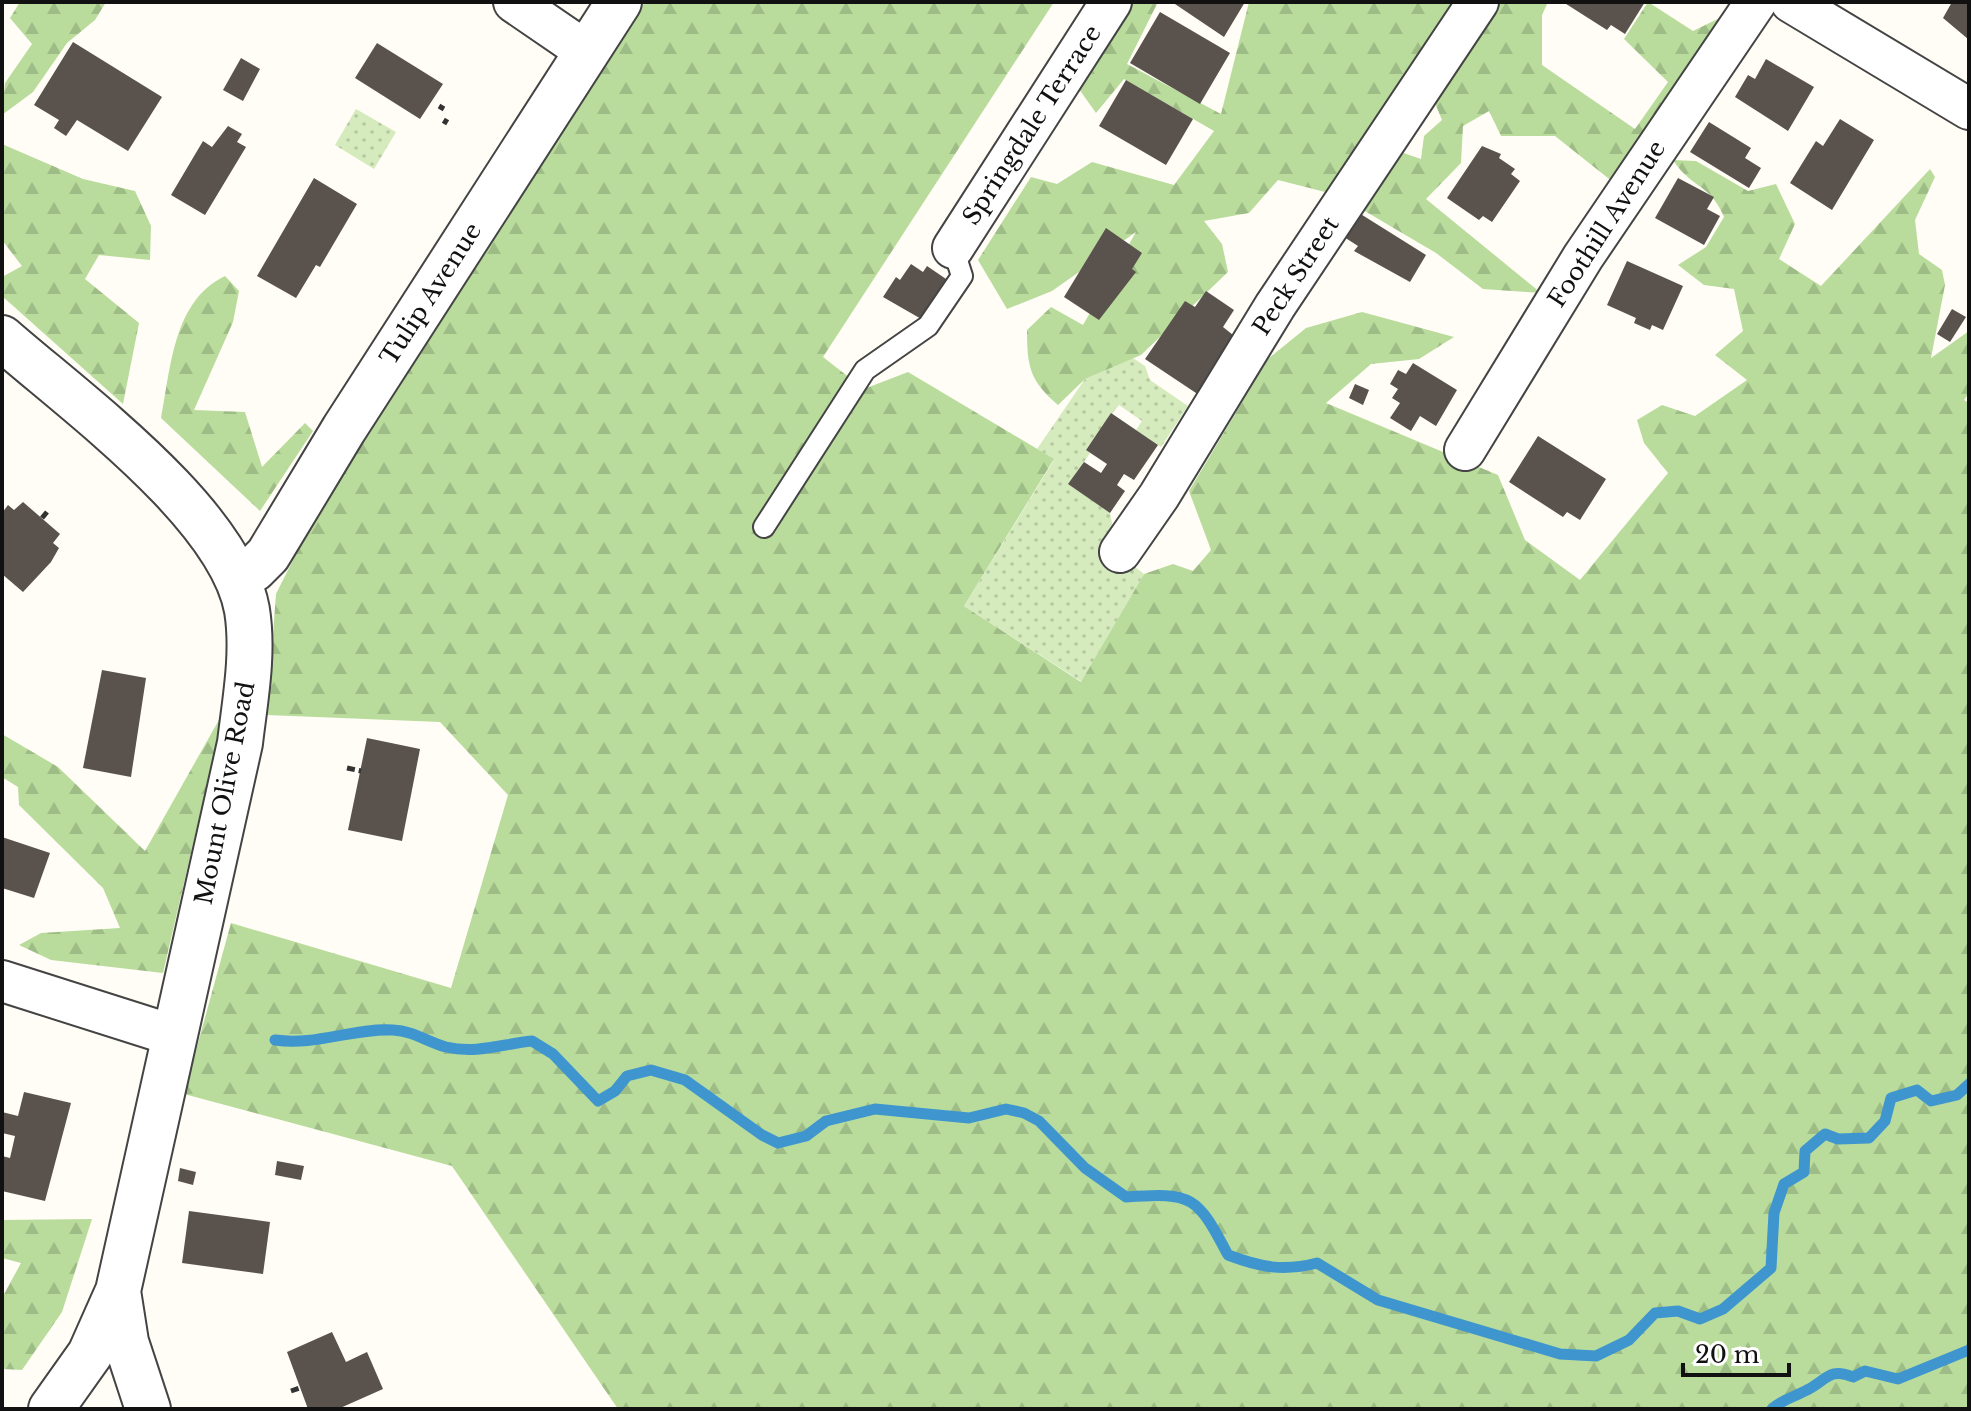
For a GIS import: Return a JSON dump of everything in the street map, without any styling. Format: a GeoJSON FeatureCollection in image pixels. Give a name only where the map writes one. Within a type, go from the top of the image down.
{"type":"FeatureCollection","features":[{"type":"Feature","properties":{"kind":"street"},"geometry":{"type":"LineString","coordinates":[[514,2],[587,52]]}},
{"type":"Feature","properties":{"kind":"street","name":"Tulip Avenue"},"geometry":{"type":"LineString","coordinates":[[238,578],[254,569],[268,555],[344,429],[619,2]]}},
{"type":"Feature","properties":{"kind":"street","name":"Springdale Terrace"},"geometry":{"type":"LineString","coordinates":[[953,248],[1111,2]]}},
{"type":"Feature","properties":{"kind":"street","name":"Peck Street"},"geometry":{"type":"LineString","coordinates":[[1120,552],[1159,496],[1275,306],[1478,2]]}},
{"type":"Feature","properties":{"kind":"street","name":"Foothill Avenue"},"geometry":{"type":"LineString","coordinates":[[1465,450],[1583,257],[1756,2]]}},
{"type":"Feature","properties":{"kind":"street"},"geometry":{"type":"LineString","coordinates":[[1791,2],[1969,109]]}},
{"type":"Feature","properties":{"kind":"street","name":"Mount Olive Road"},"geometry":{"type":"LineString","coordinates":[[2,338],[189,508],[215,540],[238,578],[249,629],[249,667],[240,743],[172,1035],[118,1291],[90,1354],[51,1409]]}},
{"type":"Feature","properties":{"kind":"street"},"geometry":{"type":"LineString","coordinates":[[2,981],[172,1035]]}},
{"type":"Feature","properties":{"kind":"street","name":"Mount Olive Road"},"geometry":{"type":"LineString","coordinates":[[118,1291],[126,1342],[148,1409]]}},
{"type":"Feature","properties":{"kind":"lane"},"geometry":{"type":"LineString","coordinates":[[764,527],[865,370],[928,326],[937,314],[962,276],[953,248]]}},
{"type":"Feature","properties":{"kind":"path"},"geometry":{"type":"LineString","coordinates":[[42,518],[47,512]]}},
{"type":"Feature","properties":{"kind":"path"},"geometry":{"type":"LineString","coordinates":[[347,768],[361,771]]}},
{"type":"Feature","properties":{"kind":"path"},"geometry":{"type":"LineString","coordinates":[[291,1391],[300,1388]]}},
{"type":"Feature","properties":{"kind":"green space"},"geometry":{"type":"Polygon","coordinates":[[[20,2],[106,2],[95,20],[67,43],[33,92],[2,115],[5,83],[32,44],[10,18],[20,2]]]}},
{"type":"Feature","properties":{"kind":"green space"},"geometry":{"type":"Polygon","coordinates":[[[645,2],[1054,2],[823,357],[864,389],[908,372],[1054,459],[964,606],[1081,682],[1144,574],[1173,564],[1193,571],[1211,550],[1189,491],[1268,359],[1306,328],[1362,312],[1454,337],[1419,359],[1371,364],[1326,403],[1498,475],[1525,540],[1580,580],[1668,473],[1644,443],[1637,420],[1662,405],[1695,416],[1747,380],[1715,355],[1743,331],[1734,289],[1704,285],[1678,265],[1706,247],[1724,217],[1713,198],[1687,177],[1673,160],[1696,161],[1748,191],[1776,184],[1795,224],[1779,259],[1821,286],[1930,169],[1935,177],[1915,220],[1919,254],[1942,270],[1945,285],[1931,358],[1969,331],[1969,393],[1964,400],[1969,403],[1969,1409],[618,1409],[452,1166],[184,1094],[231,923],[451,988],[508,795],[440,722],[267,715],[276,594],[311,524],[645,2]]]}},
{"type":"Feature","properties":{"kind":"green space"},"geometry":{"type":"Polygon","coordinates":[[[1133,2],[1158,2],[1127,64],[1221,114],[1249,2],[1454,2],[1447,27],[1329,193],[1278,180],[1249,213],[1204,221],[1222,244],[1228,272],[1141,355],[1085,379],[1058,405],[1041,388],[1032,372],[1027,330],[1051,307],[1083,325],[1136,232],[1052,291],[1007,309],[978,260],[1031,177],[1057,184],[1092,162],[1174,185],[1214,131],[1124,79],[1096,113],[1079,89],[1133,2]]]}},
{"type":"Feature","properties":{"kind":"green space"},"geometry":{"type":"Polygon","coordinates":[[[1500,2],[1548,2],[1542,15],[1542,65],[1635,129],[1668,82],[1624,39],[1648,2],[1693,31],[1734,11],[1618,186],[1555,136],[1501,136],[1489,111],[1463,126],[1461,163],[1426,199],[1541,293],[1483,289],[1436,253],[1358,207],[1395,150],[1421,159],[1424,136],[1442,120],[1432,96],[1500,2]]]}},
{"type":"Feature","properties":{"kind":"green space"},"geometry":{"type":"Polygon","coordinates":[[[356,109],[396,132],[374,169],[335,145],[356,109]]]}},
{"type":"Feature","properties":{"kind":"green space"},"geometry":{"type":"Polygon","coordinates":[[[2,144],[83,179],[135,191],[151,226],[150,260],[99,255],[85,279],[139,323],[123,404],[2,296],[2,277],[22,266],[2,240],[2,144]]]}},
{"type":"Feature","properties":{"kind":"green space"},"geometry":{"type":"Polygon","coordinates":[[[225,276],[239,291],[233,322],[194,410],[245,412],[262,467],[305,423],[313,431],[260,511],[161,418],[172,358],[185,319],[194,302],[208,287],[225,276]]]}},
{"type":"Feature","properties":{"kind":"green space"},"geometry":{"type":"Polygon","coordinates":[[[1133,358],[1145,366],[1150,380],[1188,406],[1161,447],[1136,430],[1142,421],[1119,405],[1086,449],[1090,453],[1069,484],[1110,513],[1113,528],[1104,542],[1144,574],[1082,682],[964,606],[1054,460],[1037,449],[1085,379],[1133,358]]]}},
{"type":"Feature","properties":{"kind":"green space"},"geometry":{"type":"Polygon","coordinates":[[[224,711],[163,973],[51,960],[19,945],[41,933],[120,928],[103,888],[19,805],[18,787],[2,777],[2,734],[58,767],[145,851],[224,711]]]}},
{"type":"Feature","properties":{"kind":"green space"},"geometry":{"type":"Polygon","coordinates":[[[92,1219],[62,1312],[22,1370],[2,1369],[2,1298],[21,1263],[2,1258],[2,1220],[92,1219]]]}},
{"type":"Feature","properties":{"kind":"building"},"geometry":{"type":"Polygon","coordinates":[[[1172,2],[1245,2],[1224,37],[1172,2]]]}},
{"type":"Feature","properties":{"kind":"building"},"geometry":{"type":"Polygon","coordinates":[[[1563,2],[1645,2],[1625,34],[1611,25],[1607,30],[1563,2]]]}},
{"type":"Feature","properties":{"kind":"building"},"geometry":{"type":"Polygon","coordinates":[[[1952,2],[1969,2],[1968,39],[1943,18],[1952,2]]]}},
{"type":"Feature","properties":{"kind":"building"},"geometry":{"type":"Polygon","coordinates":[[[1160,12],[1230,53],[1200,104],[1130,63],[1160,12]]]}},
{"type":"Feature","properties":{"kind":"building"},"geometry":{"type":"Polygon","coordinates":[[[73,42],[162,97],[128,151],[77,120],[66,136],[54,128],[59,120],[34,105],[73,42]]]}},
{"type":"Feature","properties":{"kind":"building"},"geometry":{"type":"Polygon","coordinates":[[[377,43],[443,84],[420,119],[355,78],[377,43]]]}},
{"type":"Feature","properties":{"kind":"building"},"geometry":{"type":"Polygon","coordinates":[[[241,58],[260,69],[243,101],[223,90],[241,58]]]}},
{"type":"Feature","properties":{"kind":"building"},"geometry":{"type":"Polygon","coordinates":[[[1766,59],[1814,87],[1788,131],[1735,97],[1748,75],[1755,79],[1766,59]]]}},
{"type":"Feature","properties":{"kind":"building"},"geometry":{"type":"Polygon","coordinates":[[[1126,80],[1193,119],[1166,165],[1099,126],[1126,80]]]}},
{"type":"Feature","properties":{"kind":"building"},"geometry":{"type":"Polygon","coordinates":[[[1840,119],[1874,140],[1832,210],[1790,183],[1816,141],[1823,146],[1840,119]]]}},
{"type":"Feature","properties":{"kind":"building"},"geometry":{"type":"Polygon","coordinates":[[[1709,122],[1751,148],[1745,158],[1761,168],[1749,188],[1690,152],[1709,122]]]}},
{"type":"Feature","properties":{"kind":"building"},"geometry":{"type":"Polygon","coordinates":[[[228,126],[242,134],[237,142],[246,147],[205,215],[171,195],[203,141],[212,147],[228,126]]]}},
{"type":"Feature","properties":{"kind":"building"},"geometry":{"type":"Polygon","coordinates":[[[1482,146],[1501,154],[1499,158],[1515,169],[1511,174],[1520,181],[1492,222],[1483,216],[1479,220],[1447,198],[1482,146]]]}},
{"type":"Feature","properties":{"kind":"building"},"geometry":{"type":"Polygon","coordinates":[[[314,178],[357,204],[320,267],[316,265],[296,298],[257,276],[314,178]]]}},
{"type":"Feature","properties":{"kind":"building"},"geometry":{"type":"Polygon","coordinates":[[[1678,178],[1714,197],[1707,209],[1720,216],[1704,245],[1655,218],[1678,178]]]}},
{"type":"Feature","properties":{"kind":"building"},"geometry":{"type":"Polygon","coordinates":[[[1359,213],[1426,255],[1410,282],[1354,251],[1358,246],[1344,237],[1359,213]]]}},
{"type":"Feature","properties":{"kind":"building"},"geometry":{"type":"Polygon","coordinates":[[[1106,228],[1142,253],[1132,269],[1136,272],[1099,320],[1064,297],[1106,228]]]}},
{"type":"Feature","properties":{"kind":"building"},"geometry":{"type":"Polygon","coordinates":[[[1627,261],[1683,286],[1663,330],[1652,325],[1650,330],[1634,323],[1636,318],[1607,305],[1627,261]]]}},
{"type":"Feature","properties":{"kind":"building"},"geometry":{"type":"Polygon","coordinates":[[[911,264],[923,272],[927,266],[949,281],[923,320],[883,297],[896,277],[900,280],[911,264]]]}},
{"type":"Feature","properties":{"kind":"building"},"geometry":{"type":"Polygon","coordinates":[[[1206,291],[1234,310],[1223,327],[1243,343],[1205,399],[1145,359],[1185,301],[1195,307],[1206,291]]]}},
{"type":"Feature","properties":{"kind":"building"},"geometry":{"type":"Polygon","coordinates":[[[1952,309],[1966,317],[1950,342],[1937,334],[1952,309]]]}},
{"type":"Feature","properties":{"kind":"building"},"geometry":{"type":"Polygon","coordinates":[[[1413,363],[1457,390],[1436,426],[1420,416],[1411,431],[1390,418],[1400,403],[1392,398],[1398,389],[1390,384],[1398,370],[1406,374],[1413,363]]]}},
{"type":"Feature","properties":{"kind":"building"},"geometry":{"type":"Polygon","coordinates":[[[1355,384],[1369,390],[1363,405],[1349,398],[1355,384]]]}},
{"type":"Feature","properties":{"kind":"building"},"geometry":{"type":"Polygon","coordinates":[[[1111,413],[1158,445],[1134,480],[1124,474],[1117,485],[1125,491],[1110,513],[1068,484],[1084,462],[1101,473],[1107,464],[1086,450],[1111,413]]]}},
{"type":"Feature","properties":{"kind":"building"},"geometry":{"type":"Polygon","coordinates":[[[1538,436],[1606,479],[1580,520],[1567,512],[1563,517],[1509,482],[1538,436]]]}},
{"type":"Feature","properties":{"kind":"building"},"geometry":{"type":"Polygon","coordinates":[[[23,502],[60,534],[53,543],[59,548],[51,562],[23,592],[2,574],[2,513],[8,505],[14,510],[23,502]]]}},
{"type":"Feature","properties":{"kind":"building"},"geometry":{"type":"Polygon","coordinates":[[[102,670],[146,678],[131,777],[83,768],[102,670]]]}},
{"type":"Feature","properties":{"kind":"building"},"geometry":{"type":"Polygon","coordinates":[[[367,738],[420,749],[402,841],[348,830],[367,738]]]}},
{"type":"Feature","properties":{"kind":"building"},"geometry":{"type":"Polygon","coordinates":[[[2,837],[50,853],[34,898],[2,888],[2,837]]]}},
{"type":"Feature","properties":{"kind":"building"},"geometry":{"type":"Polygon","coordinates":[[[24,1092],[71,1103],[45,1201],[2,1191],[2,1156],[10,1158],[15,1136],[2,1133],[2,1112],[18,1116],[24,1092]]]}},
{"type":"Feature","properties":{"kind":"building"},"geometry":{"type":"Polygon","coordinates":[[[277,1161],[304,1166],[301,1180],[275,1175],[277,1161]]]}},
{"type":"Feature","properties":{"kind":"building"},"geometry":{"type":"Polygon","coordinates":[[[180,1168],[196,1172],[193,1185],[178,1181],[180,1168]]]}},
{"type":"Feature","properties":{"kind":"building"},"geometry":{"type":"Polygon","coordinates":[[[189,1211],[270,1222],[263,1274],[182,1263],[189,1211]]]}},
{"type":"Feature","properties":{"kind":"building"},"geometry":{"type":"Polygon","coordinates":[[[332,1332],[346,1362],[367,1352],[383,1389],[338,1409],[308,1409],[287,1352],[332,1332]]]}},
{"type":"Feature","properties":{"kind":"waterway"},"geometry":{"type":"LineString","coordinates":[[275,1040],[305,1041],[393,1030],[457,1049],[532,1041],[553,1054],[598,1101],[615,1091],[627,1076],[651,1070],[685,1080],[778,1143],[806,1136],[826,1121],[875,1109],[969,1118],[1006,1109],[1024,1113],[1039,1121],[1085,1168],[1126,1197],[1166,1196],[1190,1202],[1208,1220],[1228,1255],[1272,1267],[1317,1263],[1378,1300],[1560,1354],[1596,1356],[1629,1340],[1655,1313],[1678,1311],[1700,1319],[1723,1309],[1771,1268],[1774,1213],[1784,1184],[1804,1172],[1805,1151],[1825,1134],[1838,1139],[1869,1138],[1885,1121],[1891,1098],[1917,1090],[1931,1101],[1957,1095],[1969,1084]]}},
{"type":"Feature","properties":{"kind":"waterway"},"geometry":{"type":"LineString","coordinates":[[1772,1409],[1833,1374],[1853,1377],[1865,1371],[1898,1379],[1969,1350]]}}]}
